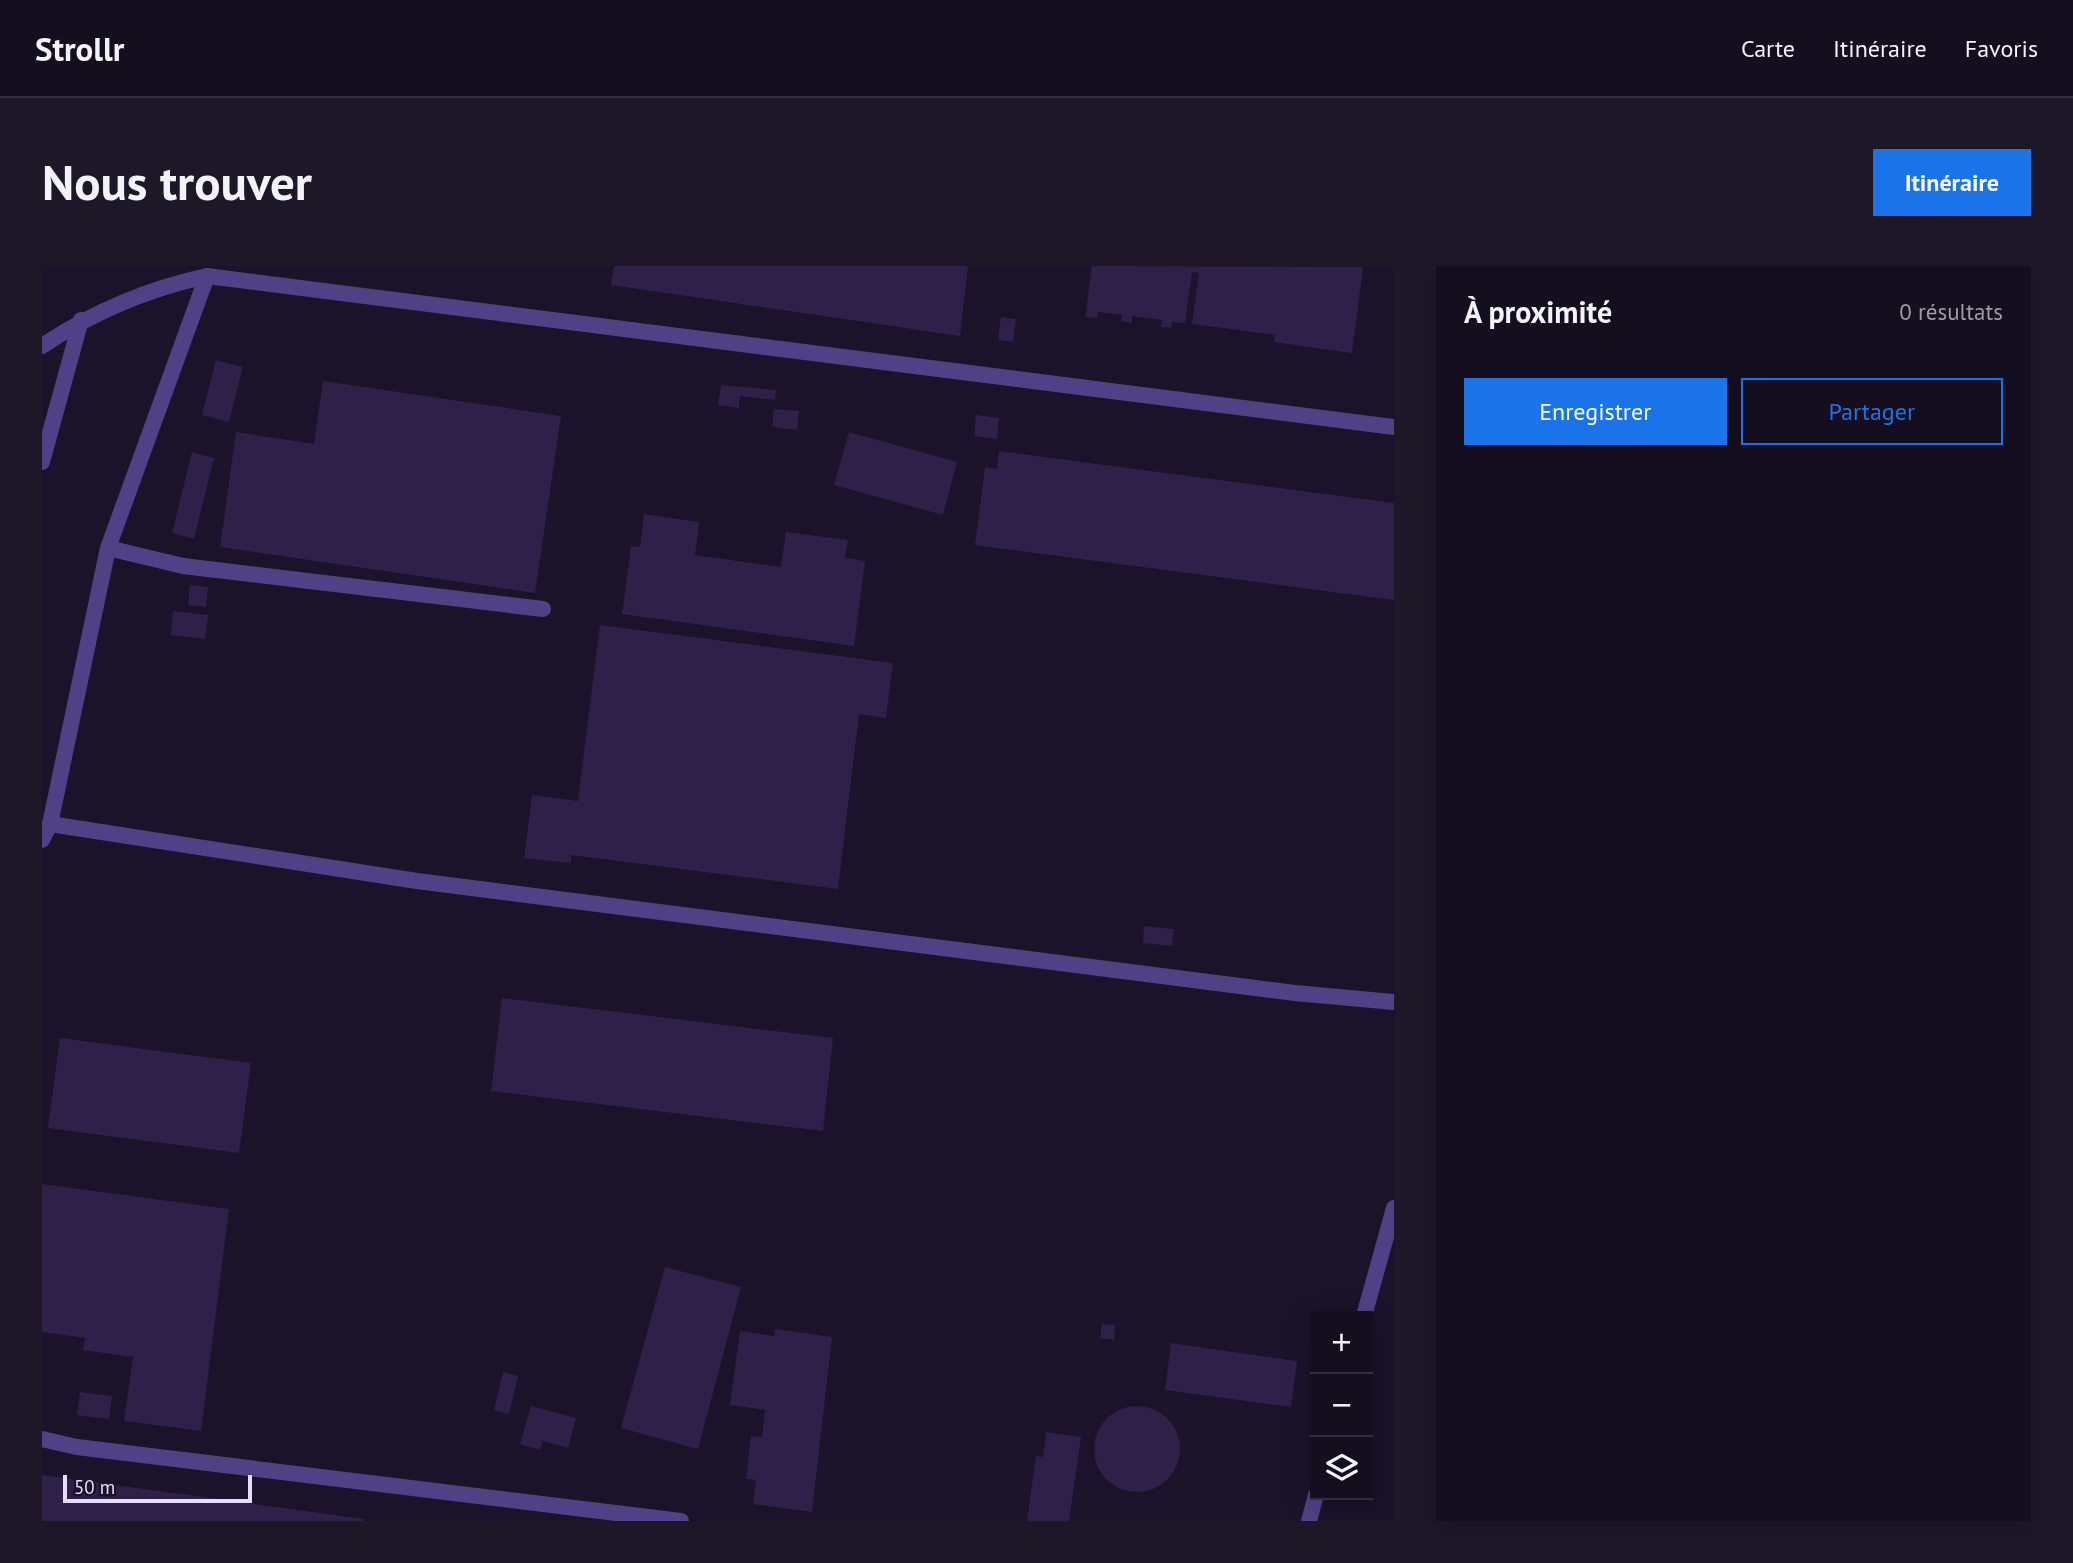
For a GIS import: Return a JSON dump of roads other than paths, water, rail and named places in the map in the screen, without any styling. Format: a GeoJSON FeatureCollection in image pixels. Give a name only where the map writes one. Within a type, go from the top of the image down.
{"type":"FeatureCollection","features":[{"type":"Feature","properties":{"kind":"lane"},"geometry":{"type":"LineString","coordinates":[[42,840],[50,824],[108,548],[207,276]]}},
{"type":"Feature","properties":{"kind":"lane"},"geometry":{"type":"LineString","coordinates":[[42,346],[81,320],[147,293],[207,276],[1394,427]]}},
{"type":"Feature","properties":{"kind":"lane"},"geometry":{"type":"LineString","coordinates":[[42,462],[81,320]]}},
{"type":"Feature","properties":{"kind":"lane"},"geometry":{"type":"LineString","coordinates":[[108,548],[183,566],[543,610]]}},
{"type":"Feature","properties":{"kind":"lane"},"geometry":{"type":"LineString","coordinates":[[50,824],[417,881],[1295,993],[1394,1002]]}},
{"type":"Feature","properties":{"kind":"lane"},"geometry":{"type":"LineString","coordinates":[[1365,1311],[1394,1208]]}},
{"type":"Feature","properties":{"kind":"lane"},"geometry":{"type":"LineString","coordinates":[[42,1438],[77,1447],[681,1521]]}},
{"type":"Feature","properties":{"kind":"lane"},"geometry":{"type":"LineString","coordinates":[[1309,1521],[1315,1500]]}},
{"type":"Feature","properties":{"kind":"lane"},"geometry":{"type":"LineString","coordinates":[[538,1521],[541,1504]]}}]}
